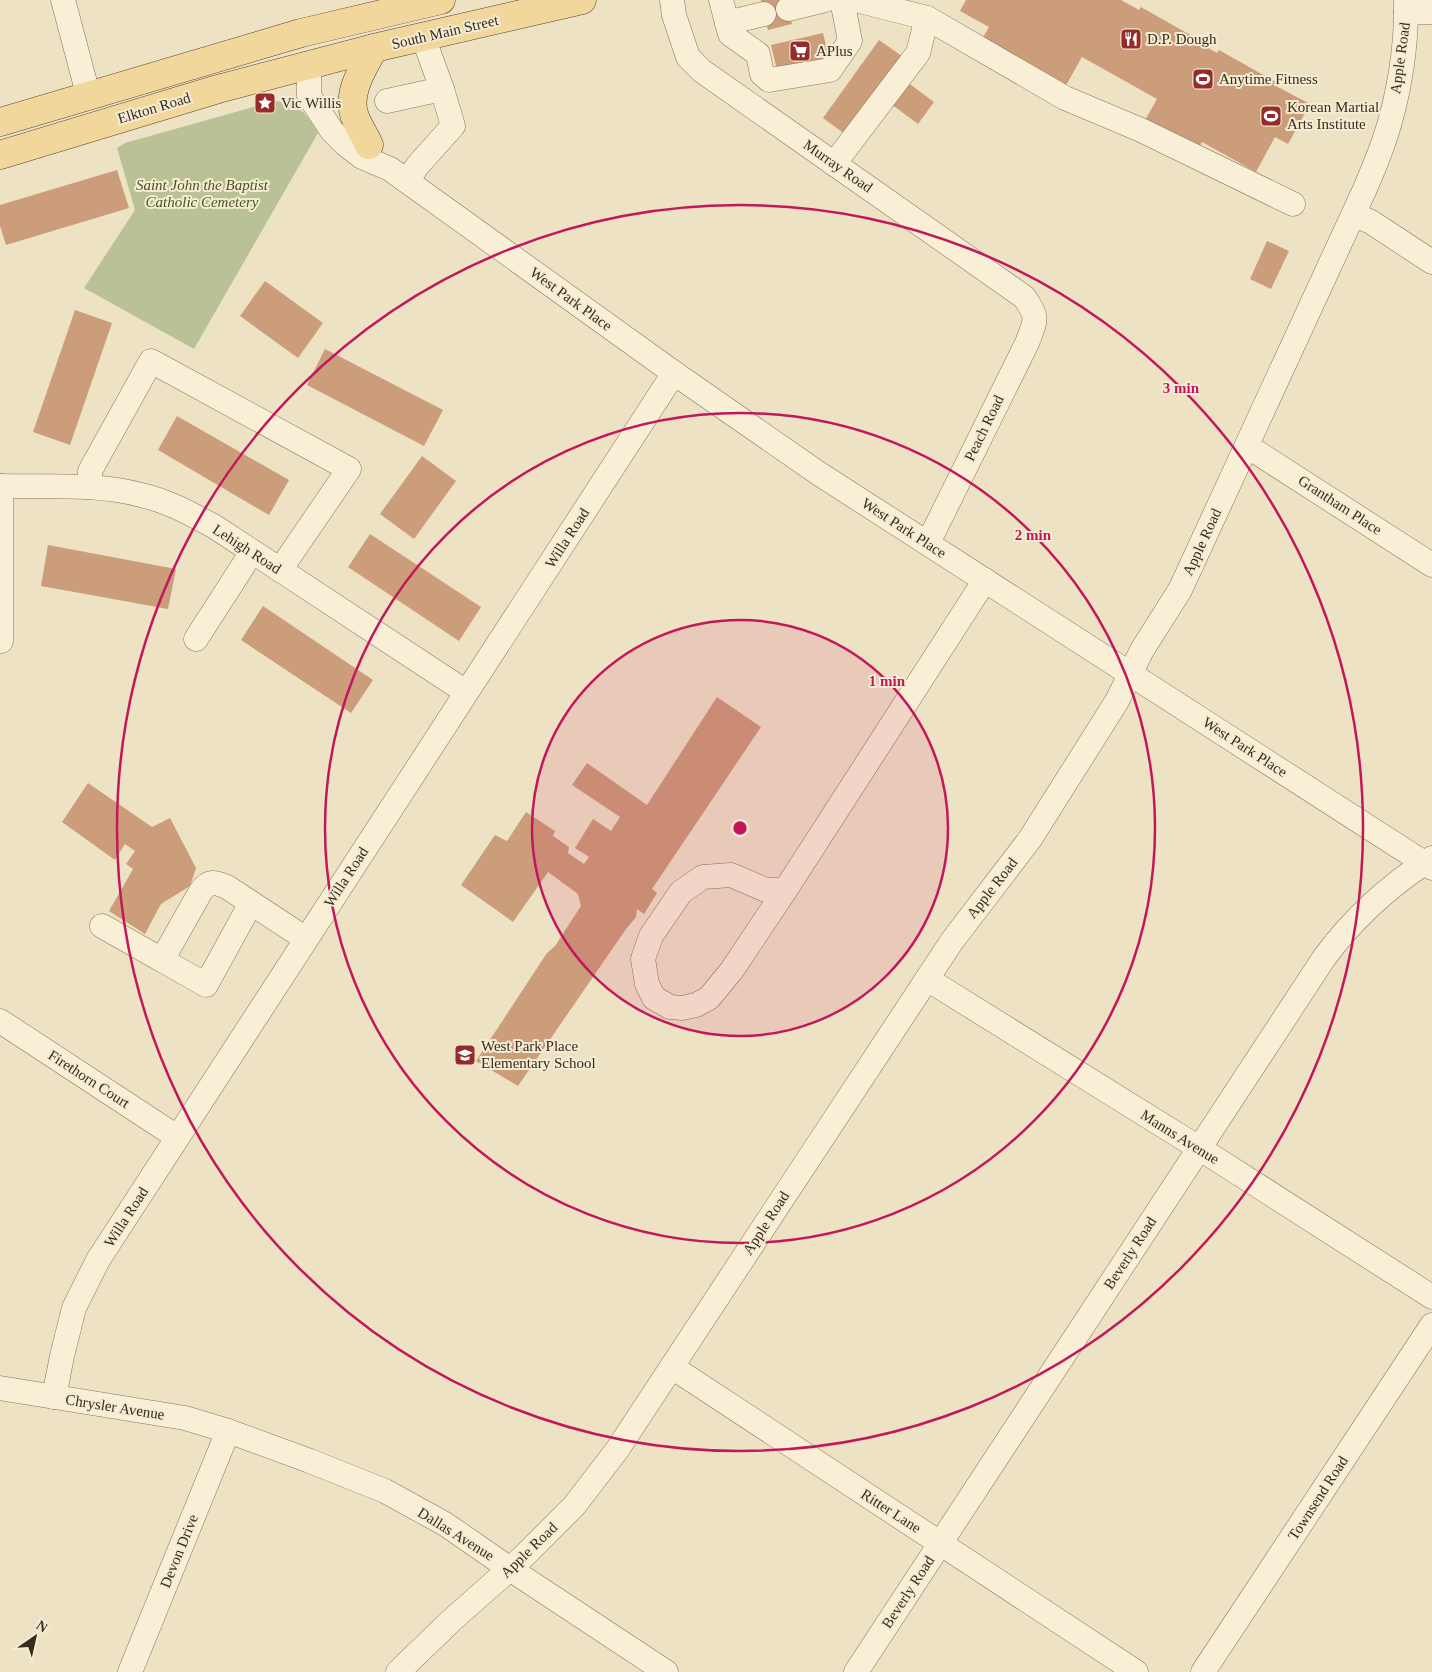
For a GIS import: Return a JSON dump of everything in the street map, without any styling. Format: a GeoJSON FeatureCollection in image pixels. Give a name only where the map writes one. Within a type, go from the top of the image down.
{"type":"FeatureCollection","features":[{"type":"Feature","properties":{"kind":"main road"},"geometry":{"type":"LineString","coordinates":[[301,34],[441,0]]}},
{"type":"Feature","properties":{"kind":"main road","name":"South Main Street"},"geometry":{"type":"LineString","coordinates":[[310,65],[374,48],[582,0]]}},
{"type":"Feature","properties":{"kind":"main road","name":"Elkton Road"},"geometry":{"type":"LineString","coordinates":[[0,122],[88,94],[301,34]]}},
{"type":"Feature","properties":{"kind":"main road"},"geometry":{"type":"LineString","coordinates":[[369,145],[354,116],[352,100],[355,86],[374,48]]}},
{"type":"Feature","properties":{"kind":"main road","name":"Elkton Road"},"geometry":{"type":"LineString","coordinates":[[0,155],[209,92],[310,65]]}},
{"type":"Feature","properties":{"kind":"street"},"geometry":{"type":"LineString","coordinates":[[63,0],[88,94]]}},
{"type":"Feature","properties":{"kind":"street","name":"Murray Road"},"geometry":{"type":"LineString","coordinates":[[672,0],[674,15],[688,57],[702,71],[1024,297],[1034,311]]}},
{"type":"Feature","properties":{"kind":"street"},"geometry":{"type":"LineString","coordinates":[[721,0],[730,34],[758,54],[762,74],[769,80],[830,70],[850,41],[842,0]]}},
{"type":"Feature","properties":{"kind":"street"},"geometry":{"type":"LineString","coordinates":[[788,9],[825,0]]}},
{"type":"Feature","properties":{"kind":"street"},"geometry":{"type":"LineString","coordinates":[[856,0],[927,18],[1065,98],[1141,130],[1293,204]]}},
{"type":"Feature","properties":{"kind":"street"},"geometry":{"type":"LineString","coordinates":[[1406,6],[1432,12]]}},
{"type":"Feature","properties":{"kind":"street","name":"Apple Road"},"geometry":{"type":"LineString","coordinates":[[398,1672],[453,1619],[510,1569],[574,1506],[617,1450],[952,941],[984,896],[1030,839],[1117,701],[1142,650],[1180,590],[1355,215],[1384,140],[1390,119],[1401,65],[1406,6]]}},
{"type":"Feature","properties":{"kind":"street"},"geometry":{"type":"LineString","coordinates":[[727,23],[764,14]]}},
{"type":"Feature","properties":{"kind":"street"},"geometry":{"type":"LineString","coordinates":[[834,164],[918,53],[927,18]]}},
{"type":"Feature","properties":{"kind":"street","name":"West Park Place"},"geometry":{"type":"LineString","coordinates":[[301,34],[310,65],[327,98],[342,120],[354,134],[369,145],[398,175]]}},
{"type":"Feature","properties":{"kind":"street"},"geometry":{"type":"LineString","coordinates":[[398,175],[418,164],[453,126],[442,88],[423,37]]}},
{"type":"Feature","properties":{"kind":"street","name":"West Park Place"},"geometry":{"type":"LineString","coordinates":[[310,65],[309,96],[332,131],[362,157],[398,175],[674,373],[818,473],[1429,863]]}},
{"type":"Feature","properties":{"kind":"street"},"geometry":{"type":"LineString","coordinates":[[387,100],[442,88]]}},
{"type":"Feature","properties":{"kind":"street"},"geometry":{"type":"LineString","coordinates":[[1355,215],[1371,222],[1432,262]]}},
{"type":"Feature","properties":{"kind":"street","name":"Peach Road"},"geometry":{"type":"LineString","coordinates":[[928,543],[1027,343],[1035,320],[1034,311]]}},
{"type":"Feature","properties":{"kind":"street"},"geometry":{"type":"LineString","coordinates":[[90,487],[90,471],[151,361],[349,468],[280,570]]}},
{"type":"Feature","properties":{"kind":"street","name":"Willa Road"},"geometry":{"type":"LineString","coordinates":[[54,1397],[68,1328],[81,1292],[115,1232],[674,373]]}},
{"type":"Feature","properties":{"kind":"street","name":"Grantham Place"},"geometry":{"type":"LineString","coordinates":[[1247,446],[1432,565]]}},
{"type":"Feature","properties":{"kind":"street"},"geometry":{"type":"LineString","coordinates":[[1,486],[1,641]]}},
{"type":"Feature","properties":{"kind":"street","name":"Lehigh Road"},"geometry":{"type":"LineString","coordinates":[[1,486],[90,487],[140,494],[179,508],[214,527],[466,692]]}},
{"type":"Feature","properties":{"kind":"street"},"geometry":{"type":"LineString","coordinates":[[196,639],[252,552]]}},
{"type":"Feature","properties":{"kind":"street"},"geometry":{"type":"LineString","coordinates":[[786,889],[766,890],[731,875],[703,877],[681,892],[651,936],[643,959],[646,984],[654,998],[670,1007],[682,1008],[696,1005],[709,998],[732,970],[786,889],[986,580]]}},
{"type":"Feature","properties":{"kind":"street","name":"Beverly Road"},"geometry":{"type":"LineString","coordinates":[[856,1672],[1336,941],[1362,912],[1378,898],[1429,863]]}},
{"type":"Feature","properties":{"kind":"street"},"geometry":{"type":"LineString","coordinates":[[162,960],[201,891],[208,883],[213,882],[227,887],[306,939]]}},
{"type":"Feature","properties":{"kind":"street"},"geometry":{"type":"LineString","coordinates":[[102,926],[206,985],[251,903]]}},
{"type":"Feature","properties":{"kind":"street","name":"Manns Avenue"},"geometry":{"type":"LineString","coordinates":[[927,979],[1199,1148],[1432,1297]]}},
{"type":"Feature","properties":{"kind":"street","name":"Firethorn Court"},"geometry":{"type":"LineString","coordinates":[[0,1021],[177,1137]]}},
{"type":"Feature","properties":{"kind":"street","name":"Townsend Road"},"geometry":{"type":"LineString","coordinates":[[1203,1672],[1432,1325]]}},
{"type":"Feature","properties":{"kind":"street","name":"Ritter Lane"},"geometry":{"type":"LineString","coordinates":[[672,1366],[1136,1672]]}},
{"type":"Feature","properties":{"kind":"street","name":"Chrysler Avenue"},"geometry":{"type":"LineString","coordinates":[[0,1388],[185,1418],[228,1431]]}},
{"type":"Feature","properties":{"kind":"street","name":"Dallas Avenue"},"geometry":{"type":"LineString","coordinates":[[228,1431],[310,1461],[385,1492],[445,1524],[666,1672]]}},
{"type":"Feature","properties":{"kind":"street","name":"Devon Drive"},"geometry":{"type":"LineString","coordinates":[[130,1672],[228,1431]]}},
{"type":"Feature","properties":{"kind":"green space","name":"Saint John the Baptist Catholic Cemetery"},"geometry":{"type":"Polygon","coordinates":[[[275,101],[297,107],[306,115],[318,133],[194,349],[84,288],[135,210],[117,148],[125,143],[275,101]]]}},
{"type":"Feature","properties":{"kind":"building"},"geometry":{"type":"Polygon","coordinates":[[[761,0],[786,0],[792,24],[768,30],[761,0]]]}},
{"type":"Feature","properties":{"kind":"building"},"geometry":{"type":"Polygon","coordinates":[[[966,0],[1121,0],[1139,10],[1141,7],[1192,36],[1191,38],[1217,53],[1219,50],[1276,82],[1274,85],[1310,104],[1288,144],[1275,137],[1256,172],[1202,142],[1198,149],[1144,122],[1157,99],[1082,57],[1065,87],[981,41],[989,27],[960,11],[966,0]]]}},
{"type":"Feature","properties":{"kind":"building","name":"APlus"},"geometry":{"type":"Polygon","coordinates":[[[823,33],[829,58],[777,70],[771,45],[823,33]]]}},
{"type":"Feature","properties":{"kind":"building"},"geometry":{"type":"Polygon","coordinates":[[[879,40],[906,59],[849,137],[823,118],[879,40]]]}},
{"type":"Feature","properties":{"kind":"building"},"geometry":{"type":"Polygon","coordinates":[[[907,82],[934,102],[918,124],[891,104],[907,82]]]}},
{"type":"Feature","properties":{"kind":"building"},"geometry":{"type":"Polygon","coordinates":[[[117,170],[129,208],[6,245],[0,226],[0,205],[117,170]]]}},
{"type":"Feature","properties":{"kind":"building"},"geometry":{"type":"Polygon","coordinates":[[[1267,241],[1289,251],[1271,289],[1250,279],[1267,241]]]}},
{"type":"Feature","properties":{"kind":"building"},"geometry":{"type":"Polygon","coordinates":[[[265,281],[323,323],[298,358],[240,316],[265,281]]]}},
{"type":"Feature","properties":{"kind":"building"},"geometry":{"type":"Polygon","coordinates":[[[75,310],[112,323],[70,445],[33,432],[75,310]]]}},
{"type":"Feature","properties":{"kind":"building"},"geometry":{"type":"Polygon","coordinates":[[[325,349],[443,410],[424,446],[307,385],[325,349]]]}},
{"type":"Feature","properties":{"kind":"building"},"geometry":{"type":"Polygon","coordinates":[[[177,416],[289,480],[269,515],[158,450],[177,416]]]}},
{"type":"Feature","properties":{"kind":"building"},"geometry":{"type":"Polygon","coordinates":[[[422,456],[456,481],[414,539],[380,514],[422,456]]]}},
{"type":"Feature","properties":{"kind":"building"},"geometry":{"type":"Polygon","coordinates":[[[370,534],[481,607],[459,641],[348,567],[370,534]]]}},
{"type":"Feature","properties":{"kind":"building"},"geometry":{"type":"Polygon","coordinates":[[[48,545],[176,569],[168,609],[41,586],[48,545]]]}},
{"type":"Feature","properties":{"kind":"building"},"geometry":{"type":"Polygon","coordinates":[[[263,606],[373,680],[351,713],[241,640],[263,606]]]}},
{"type":"Feature","properties":{"kind":"building","name":"West Park Place Elementary School"},"geometry":{"type":"Polygon","coordinates":[[[717,697],[761,727],[652,889],[657,893],[644,914],[637,909],[636,917],[518,1086],[476,1061],[547,953],[555,946],[581,906],[578,894],[548,872],[513,922],[461,885],[495,835],[507,841],[526,812],[555,831],[553,836],[569,847],[568,853],[584,864],[589,857],[575,848],[593,819],[611,831],[620,817],[572,785],[587,763],[647,805],[717,697]]]}},
{"type":"Feature","properties":{"kind":"building"},"geometry":{"type":"Polygon","coordinates":[[[88,783],[152,827],[170,818],[196,868],[190,886],[161,904],[145,934],[109,911],[133,869],[126,864],[135,851],[125,844],[115,860],[62,822],[88,783]]]}},
{"type":"Feature","properties":{"kind":"place","name":"D.P. Dough"},"geometry":{"type":"Point","coordinates":[1131,39]}},
{"type":"Feature","properties":{"kind":"place","name":"APlus"},"geometry":{"type":"Point","coordinates":[800,51]}},
{"type":"Feature","properties":{"kind":"place","name":"Anytime Fitness"},"geometry":{"type":"Point","coordinates":[1203,79]}},
{"type":"Feature","properties":{"kind":"place","name":"Vic Willis"},"geometry":{"type":"Point","coordinates":[265,103]}},
{"type":"Feature","properties":{"kind":"place","name":"Korean Martial Arts Institute"},"geometry":{"type":"Point","coordinates":[1271,116]}},
{"type":"Feature","properties":{"kind":"place","name":"West Park Place Elementary School"},"geometry":{"type":"Point","coordinates":[465,1055]}}]}
